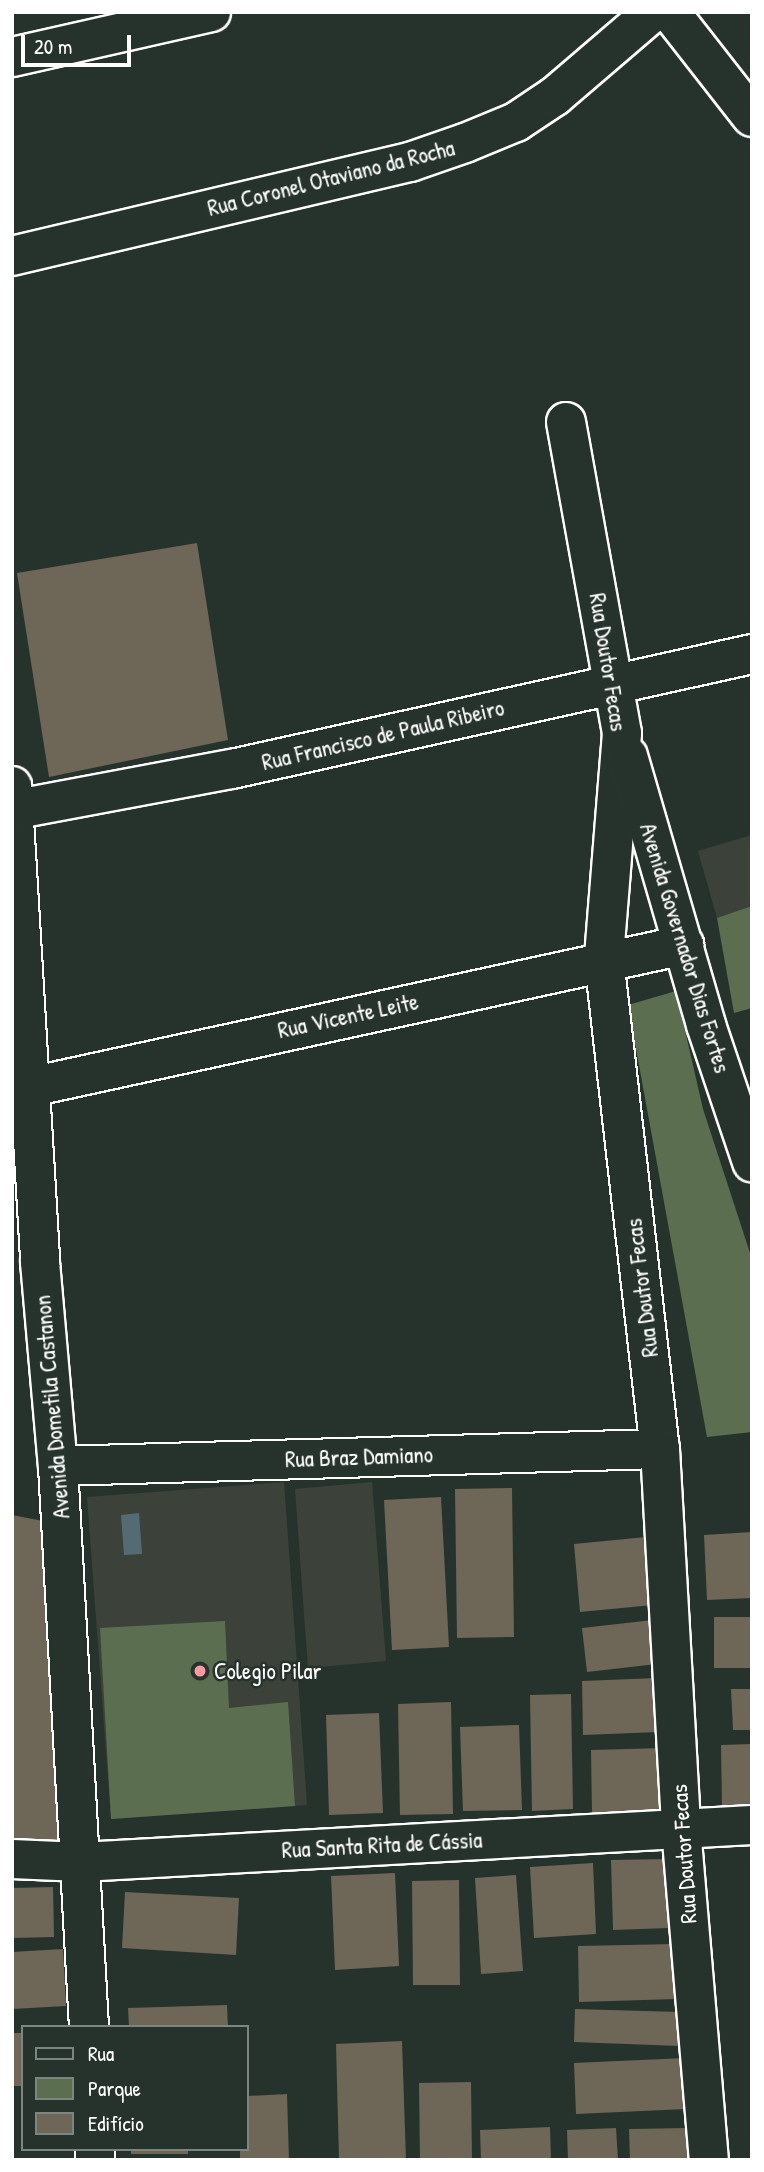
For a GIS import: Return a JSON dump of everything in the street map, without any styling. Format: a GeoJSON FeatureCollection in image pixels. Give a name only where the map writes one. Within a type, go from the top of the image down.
{"type":"FeatureCollection","features":[{"type":"Feature","properties":{"kind":"street"},"geometry":{"type":"LineString","coordinates":[[12,57],[211,12]]}},
{"type":"Feature","properties":{"kind":"street","name":"Rua Coronel Otaviano da Rocha"},"geometry":{"type":"LineString","coordinates":[[12,256],[410,162],[465,143],[516,122],[555,96],[653,12]]}},
{"type":"Feature","properties":{"kind":"street"},"geometry":{"type":"LineString","coordinates":[[670,12],[752,117]]}},
{"type":"Feature","properties":{"kind":"street","name":"Rua Doutor Fecas"},"geometry":{"type":"LineString","coordinates":[[566,422],[622,733],[604,959],[660,1449],[681,1828],[709,2160]]}},
{"type":"Feature","properties":{"kind":"street","name":"Rua Francisco de Paula Ribeiro"},"geometry":{"type":"LineString","coordinates":[[13,802],[232,769],[752,654]]}},
{"type":"Feature","properties":{"kind":"street","name":"Avenida Governador Dias Fortes"},"geometry":{"type":"LineString","coordinates":[[622,733],[684,945],[752,1162]]}},
{"type":"Feature","properties":{"kind":"street","name":"Avenida Dometila Castanon"},"geometry":{"type":"LineString","coordinates":[[13,802],[21,1089],[58,1466],[89,2025]]}},
{"type":"Feature","properties":{"kind":"street","name":"Rua Vicente Leite"},"geometry":{"type":"LineString","coordinates":[[21,1089],[604,959],[684,945]]}},
{"type":"Feature","properties":{"kind":"street","name":"Rua Braz Damiano"},"geometry":{"type":"LineString","coordinates":[[58,1466],[660,1449]]}},
{"type":"Feature","properties":{"kind":"street","name":"Rua Santa Rita de Cássia"},"geometry":{"type":"LineString","coordinates":[[12,1859],[81,1863],[752,1825]]}},
{"type":"Feature","properties":{"kind":"shaded area"},"geometry":{"type":"Polygon","coordinates":[[[752,835],[752,908],[717,918],[698,851],[752,835]]]}},
{"type":"Feature","properties":{"kind":"shaded area","name":"Colegio Pilar"},"geometry":{"type":"Polygon","coordinates":[[[284,1482],[307,1805],[111,1819],[87,1497],[284,1482]]]}},
{"type":"Feature","properties":{"kind":"shaded area","name":"Colegio Pilar"},"geometry":{"type":"Polygon","coordinates":[[[372,1482],[386,1661],[308,1668],[295,1489],[372,1482]]]}},
{"type":"Feature","properties":{"kind":"green space"},"geometry":{"type":"Polygon","coordinates":[[[752,906],[752,1008],[734,1013],[717,918],[752,906]]]}},
{"type":"Feature","properties":{"kind":"green space"},"geometry":{"type":"Polygon","coordinates":[[[676,991],[703,1109],[752,1259],[752,1432],[707,1437],[628,1005],[676,991]]]}},
{"type":"Feature","properties":{"kind":"green space"},"geometry":{"type":"Polygon","coordinates":[[[225,1621],[229,1708],[288,1702],[295,1806],[111,1819],[100,1628],[225,1621]]]}},
{"type":"Feature","properties":{"kind":"water"},"geometry":{"type":"Polygon","coordinates":[[[139,1513],[142,1554],[124,1555],[121,1515],[139,1513]]]}},
{"type":"Feature","properties":{"kind":"building"},"geometry":{"type":"Polygon","coordinates":[[[197,543],[228,740],[49,777],[17,573],[197,543]]]}},
{"type":"Feature","properties":{"kind":"building"},"geometry":{"type":"Polygon","coordinates":[[[512,1488],[514,1637],[457,1638],[455,1489],[512,1488]]]}},
{"type":"Feature","properties":{"kind":"building"},"geometry":{"type":"Polygon","coordinates":[[[441,1497],[449,1647],[392,1650],[384,1500],[441,1497]]]}},
{"type":"Feature","properties":{"kind":"building"},"geometry":{"type":"Polygon","coordinates":[[[12,1515],[43,1521],[59,1840],[12,1841],[12,1515]]]}},
{"type":"Feature","properties":{"kind":"building"},"geometry":{"type":"Polygon","coordinates":[[[752,1532],[752,1598],[707,1600],[704,1535],[752,1532]]]}},
{"type":"Feature","properties":{"kind":"building"},"geometry":{"type":"Polygon","coordinates":[[[646,1537],[653,1605],[580,1612],[574,1544],[646,1537]]]}},
{"type":"Feature","properties":{"kind":"building"},"geometry":{"type":"Polygon","coordinates":[[[714,1617],[752,1617],[752,1668],[714,1668],[714,1617]]]}},
{"type":"Feature","properties":{"kind":"building"},"geometry":{"type":"Polygon","coordinates":[[[653,1620],[657,1664],[587,1672],[582,1628],[653,1620]]]}},
{"type":"Feature","properties":{"kind":"building"},"geometry":{"type":"Polygon","coordinates":[[[657,1678],[659,1732],[583,1735],[582,1681],[657,1678]]]}},
{"type":"Feature","properties":{"kind":"building"},"geometry":{"type":"Polygon","coordinates":[[[731,1689],[752,1689],[752,1730],[733,1730],[731,1689]]]}},
{"type":"Feature","properties":{"kind":"building"},"geometry":{"type":"Polygon","coordinates":[[[571,1694],[573,1809],[532,1811],[530,1695],[571,1694]]]}},
{"type":"Feature","properties":{"kind":"building"},"geometry":{"type":"Polygon","coordinates":[[[451,1702],[453,1814],[400,1815],[398,1704],[451,1702]]]}},
{"type":"Feature","properties":{"kind":"building"},"geometry":{"type":"Polygon","coordinates":[[[379,1713],[383,1813],[329,1815],[326,1715],[379,1713]]]}},
{"type":"Feature","properties":{"kind":"building"},"geometry":{"type":"Polygon","coordinates":[[[519,1725],[522,1810],[463,1811],[460,1727],[519,1725]]]}},
{"type":"Feature","properties":{"kind":"building"},"geometry":{"type":"Polygon","coordinates":[[[752,1744],[752,1806],[722,1807],[721,1745],[752,1744]]]}},
{"type":"Feature","properties":{"kind":"building"},"geometry":{"type":"Polygon","coordinates":[[[664,1748],[665,1810],[592,1813],[591,1750],[664,1748]]]}},
{"type":"Feature","properties":{"kind":"building"},"geometry":{"type":"Polygon","coordinates":[[[668,1859],[669,1928],[613,1930],[611,1860],[668,1859]]]}},
{"type":"Feature","properties":{"kind":"building"},"geometry":{"type":"Polygon","coordinates":[[[593,1863],[596,1934],[534,1938],[530,1867],[593,1863]]]}},
{"type":"Feature","properties":{"kind":"building"},"geometry":{"type":"Polygon","coordinates":[[[395,1873],[399,1966],[335,1970],[331,1876],[395,1873]]]}},
{"type":"Feature","properties":{"kind":"building"},"geometry":{"type":"Polygon","coordinates":[[[516,1875],[523,1971],[481,1974],[475,1878],[516,1875]]]}},
{"type":"Feature","properties":{"kind":"building"},"geometry":{"type":"Polygon","coordinates":[[[459,1880],[460,1985],[413,1985],[412,1881],[459,1880]]]}},
{"type":"Feature","properties":{"kind":"building"},"geometry":{"type":"Polygon","coordinates":[[[53,1887],[54,1937],[12,1938],[12,1888],[53,1887]]]}},
{"type":"Feature","properties":{"kind":"building"},"geometry":{"type":"Polygon","coordinates":[[[125,1892],[239,1898],[236,1955],[122,1948],[125,1892]]]}},
{"type":"Feature","properties":{"kind":"building"},"geometry":{"type":"Polygon","coordinates":[[[675,1944],[676,1999],[579,2002],[578,1946],[675,1944]]]}},
{"type":"Feature","properties":{"kind":"building"},"geometry":{"type":"Polygon","coordinates":[[[63,1949],[66,2006],[12,2009],[12,1952],[63,1949]]]}},
{"type":"Feature","properties":{"kind":"building"},"geometry":{"type":"Polygon","coordinates":[[[227,2005],[228,2025],[129,2025],[128,2008],[227,2005]]]}},
{"type":"Feature","properties":{"kind":"building"},"geometry":{"type":"Polygon","coordinates":[[[575,2009],[680,2012],[679,2046],[574,2042],[575,2009]]]}},
{"type":"Feature","properties":{"kind":"building"},"geometry":{"type":"Polygon","coordinates":[[[12,2033],[21,2033],[21,2086],[12,2086],[12,2033]]]}},
{"type":"Feature","properties":{"kind":"building"},"geometry":{"type":"Polygon","coordinates":[[[402,2041],[406,2160],[339,2160],[336,2044],[402,2041]]]}},
{"type":"Feature","properties":{"kind":"building"},"geometry":{"type":"Polygon","coordinates":[[[685,2058],[686,2109],[576,2114],[574,2063],[685,2058]]]}},
{"type":"Feature","properties":{"kind":"building"},"geometry":{"type":"Polygon","coordinates":[[[471,2082],[472,2160],[420,2160],[419,2083],[471,2082]]]}},
{"type":"Feature","properties":{"kind":"building"},"geometry":{"type":"Polygon","coordinates":[[[287,2094],[289,2160],[240,2160],[240,2151],[248,2151],[248,2096],[287,2094]]]}},
{"type":"Feature","properties":{"kind":"building"},"geometry":{"type":"Polygon","coordinates":[[[550,2127],[551,2160],[481,2160],[480,2130],[550,2127]]]}},
{"type":"Feature","properties":{"kind":"building"},"geometry":{"type":"Polygon","coordinates":[[[616,2128],[618,2160],[568,2160],[567,2130],[616,2128]]]}},
{"type":"Feature","properties":{"kind":"building"},"geometry":{"type":"Polygon","coordinates":[[[688,2128],[688,2160],[630,2160],[629,2129],[688,2128]]]}},
{"type":"Feature","properties":{"kind":"building"},"geometry":{"type":"Polygon","coordinates":[[[131,2151],[188,2151],[188,2154],[131,2154],[131,2151]]]}},
{"type":"Feature","properties":{"kind":"place","name":"Colegio Pilar"},"geometry":{"type":"Point","coordinates":[200,1671]}}]}
